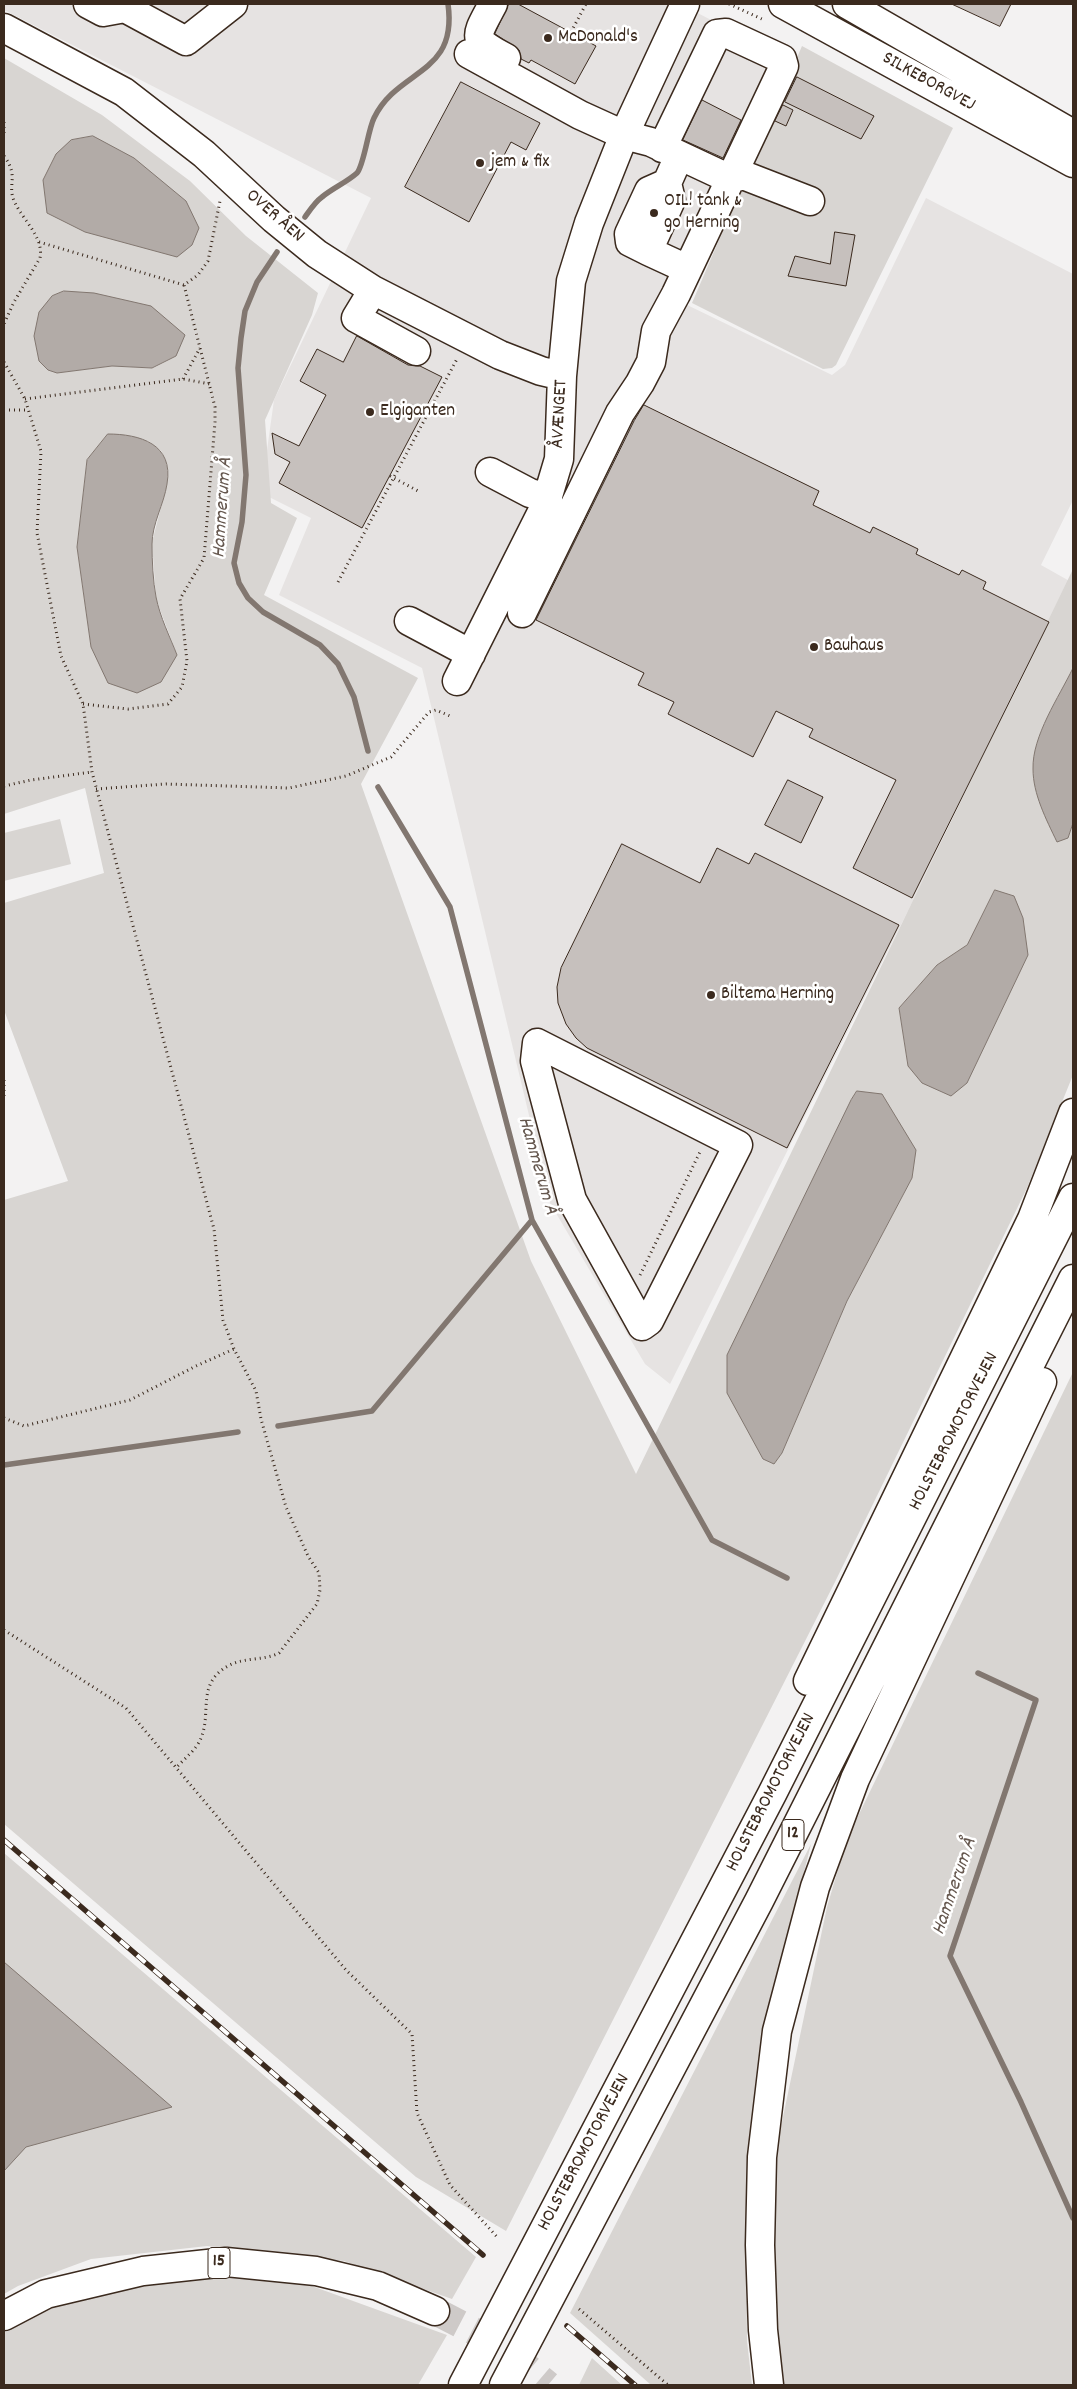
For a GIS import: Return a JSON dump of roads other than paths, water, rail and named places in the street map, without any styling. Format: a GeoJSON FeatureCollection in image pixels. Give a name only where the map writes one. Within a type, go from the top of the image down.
{"type":"FeatureCollection","features":[{"type":"Feature","properties":{"kind":"main road"},"geometry":{"type":"LineString","coordinates":[[88,4],[104,12],[125,8],[186,41],[233,4]]}},
{"type":"Feature","properties":{"kind":"main road"},"geometry":{"type":"LineString","coordinates":[[493,4],[478,32],[478,40],[483,46],[539,76],[535,92]]}},
{"type":"Feature","properties":{"kind":"main road","name":"ÅVÆNGET"},"geometry":{"type":"LineString","coordinates":[[457,680],[548,498],[559,460],[562,376],[571,281],[589,222],[624,135],[685,4]]}},
{"type":"Feature","properties":{"kind":"main road","name":"SILKEBORGVEJ"},"geometry":{"type":"LineString","coordinates":[[783,4],[1073,163]]}},
{"type":"Feature","properties":{"kind":"main road","name":"SILKEBORGVEJ"},"geometry":{"type":"LineString","coordinates":[[846,4],[1073,134]]}},
{"type":"Feature","properties":{"kind":"main road","name":"OVER ÅEN"},"geometry":{"type":"LineString","coordinates":[[4,28],[124,92],[204,154],[274,220],[317,254],[373,290],[500,355],[541,371],[562,376]]}},
{"type":"Feature","properties":{"kind":"main road"},"geometry":{"type":"LineString","coordinates":[[522,613],[620,412],[640,383],[651,362],[656,331],[687,269],[784,66],[782,59],[726,33],[718,34],[670,152],[667,183],[671,200],[648,250],[687,269]]}},
{"type":"Feature","properties":{"kind":"main road"},"geometry":{"type":"LineString","coordinates":[[469,54],[535,92],[624,135],[651,142],[730,179],[743,175],[810,201]]}},
{"type":"Feature","properties":{"kind":"main road"},"geometry":{"type":"LineString","coordinates":[[373,290],[356,318],[416,351]]}},
{"type":"Feature","properties":{"kind":"main road"},"geometry":{"type":"LineString","coordinates":[[490,472],[530,493],[548,498]]}},
{"type":"Feature","properties":{"kind":"main road"},"geometry":{"type":"LineString","coordinates":[[409,621],[471,654]]}},
{"type":"Feature","properties":{"kind":"main road"},"geometry":{"type":"LineString","coordinates":[[537,1043],[710,1131],[738,1145],[649,1322],[642,1326],[572,1200],[535,1061],[537,1043]]}},
{"type":"Feature","properties":{"kind":"main road"},"geometry":{"type":"LineString","coordinates":[[772,1794],[801,1697],[1032,1219],[1073,1113]]}},
{"type":"Feature","properties":{"kind":"main road","name":"HOLSTEBROMOTORVEJEN"},"geometry":{"type":"LineString","coordinates":[[463,2385],[772,1794],[1073,1198]]}},
{"type":"Feature","properties":{"kind":"main road","name":"HOLSTEBROMOTORVEJEN"},"geometry":{"type":"LineString","coordinates":[[504,2385],[759,1901],[1073,1280]]}},
{"type":"Feature","properties":{"kind":"main road"},"geometry":{"type":"LineString","coordinates":[[769,2385],[760,2245],[762,2157],[777,2031],[815,1887],[855,1779],[1073,1317]]}},
{"type":"Feature","properties":{"kind":"main road","name":"15"},"geometry":{"type":"LineString","coordinates":[[4,2316],[46,2294],[56,2291],[143,2271],[226,2262],[316,2271],[378,2286],[435,2311]]}},
{"type":"Feature","properties":{"kind":"waterway","name":"Hammerum Å"},"geometry":{"type":"LineString","coordinates":[[305,217],[319,199],[357,173],[362,163],[372,123],[384,102],[397,89],[435,59],[444,45],[449,28],[448,4]]}},
{"type":"Feature","properties":{"kind":"waterway","name":"Hammerum Å"},"geometry":{"type":"LineString","coordinates":[[277,252],[257,282],[245,311],[241,338],[238,368],[246,475],[242,522],[234,563],[239,583],[248,598],[263,612],[320,645],[338,664],[354,697],[368,751]]}},
{"type":"Feature","properties":{"kind":"waterway","name":"Hammerum Å"},"geometry":{"type":"LineString","coordinates":[[378,787],[450,907],[532,1220],[712,1540],[787,1578]]}},
{"type":"Feature","properties":{"kind":"waterway"},"geometry":{"type":"LineString","coordinates":[[278,1426],[372,1411],[532,1220]]}},
{"type":"Feature","properties":{"kind":"waterway"},"geometry":{"type":"LineString","coordinates":[[4,1465],[238,1432]]}},
{"type":"Feature","properties":{"kind":"waterway","name":"Hammerum Å"},"geometry":{"type":"LineString","coordinates":[[978,1673],[1036,1700],[950,1956],[1021,2102],[1073,2218]]}},
{"type":"Feature","properties":{"kind":"tunnel"},"geometry":{"type":"LineString","coordinates":[[435,2311],[501,2345],[548,2385]]}},
{"type":"Feature","properties":{"kind":"railway"},"geometry":{"type":"LineString","coordinates":[[4,1840],[483,2255]]}},
{"type":"Feature","properties":{"kind":"railway"},"geometry":{"type":"LineString","coordinates":[[567,2326],[635,2385]]}},
{"type":"Feature","properties":{"kind":"place","name":"McDonald's"},"geometry":{"type":"Point","coordinates":[548,38]}},
{"type":"Feature","properties":{"kind":"place","name":"jem & fix"},"geometry":{"type":"Point","coordinates":[480,163]}},
{"type":"Feature","properties":{"kind":"place","name":"OIL! tank & go Herning"},"geometry":{"type":"Point","coordinates":[654,213]}},
{"type":"Feature","properties":{"kind":"place","name":"Elgiganten"},"geometry":{"type":"Point","coordinates":[370,412]}},
{"type":"Feature","properties":{"kind":"place","name":"Bauhaus"},"geometry":{"type":"Point","coordinates":[814,647]}},
{"type":"Feature","properties":{"kind":"place","name":"Biltema Herning"},"geometry":{"type":"Point","coordinates":[711,995]}}]}
